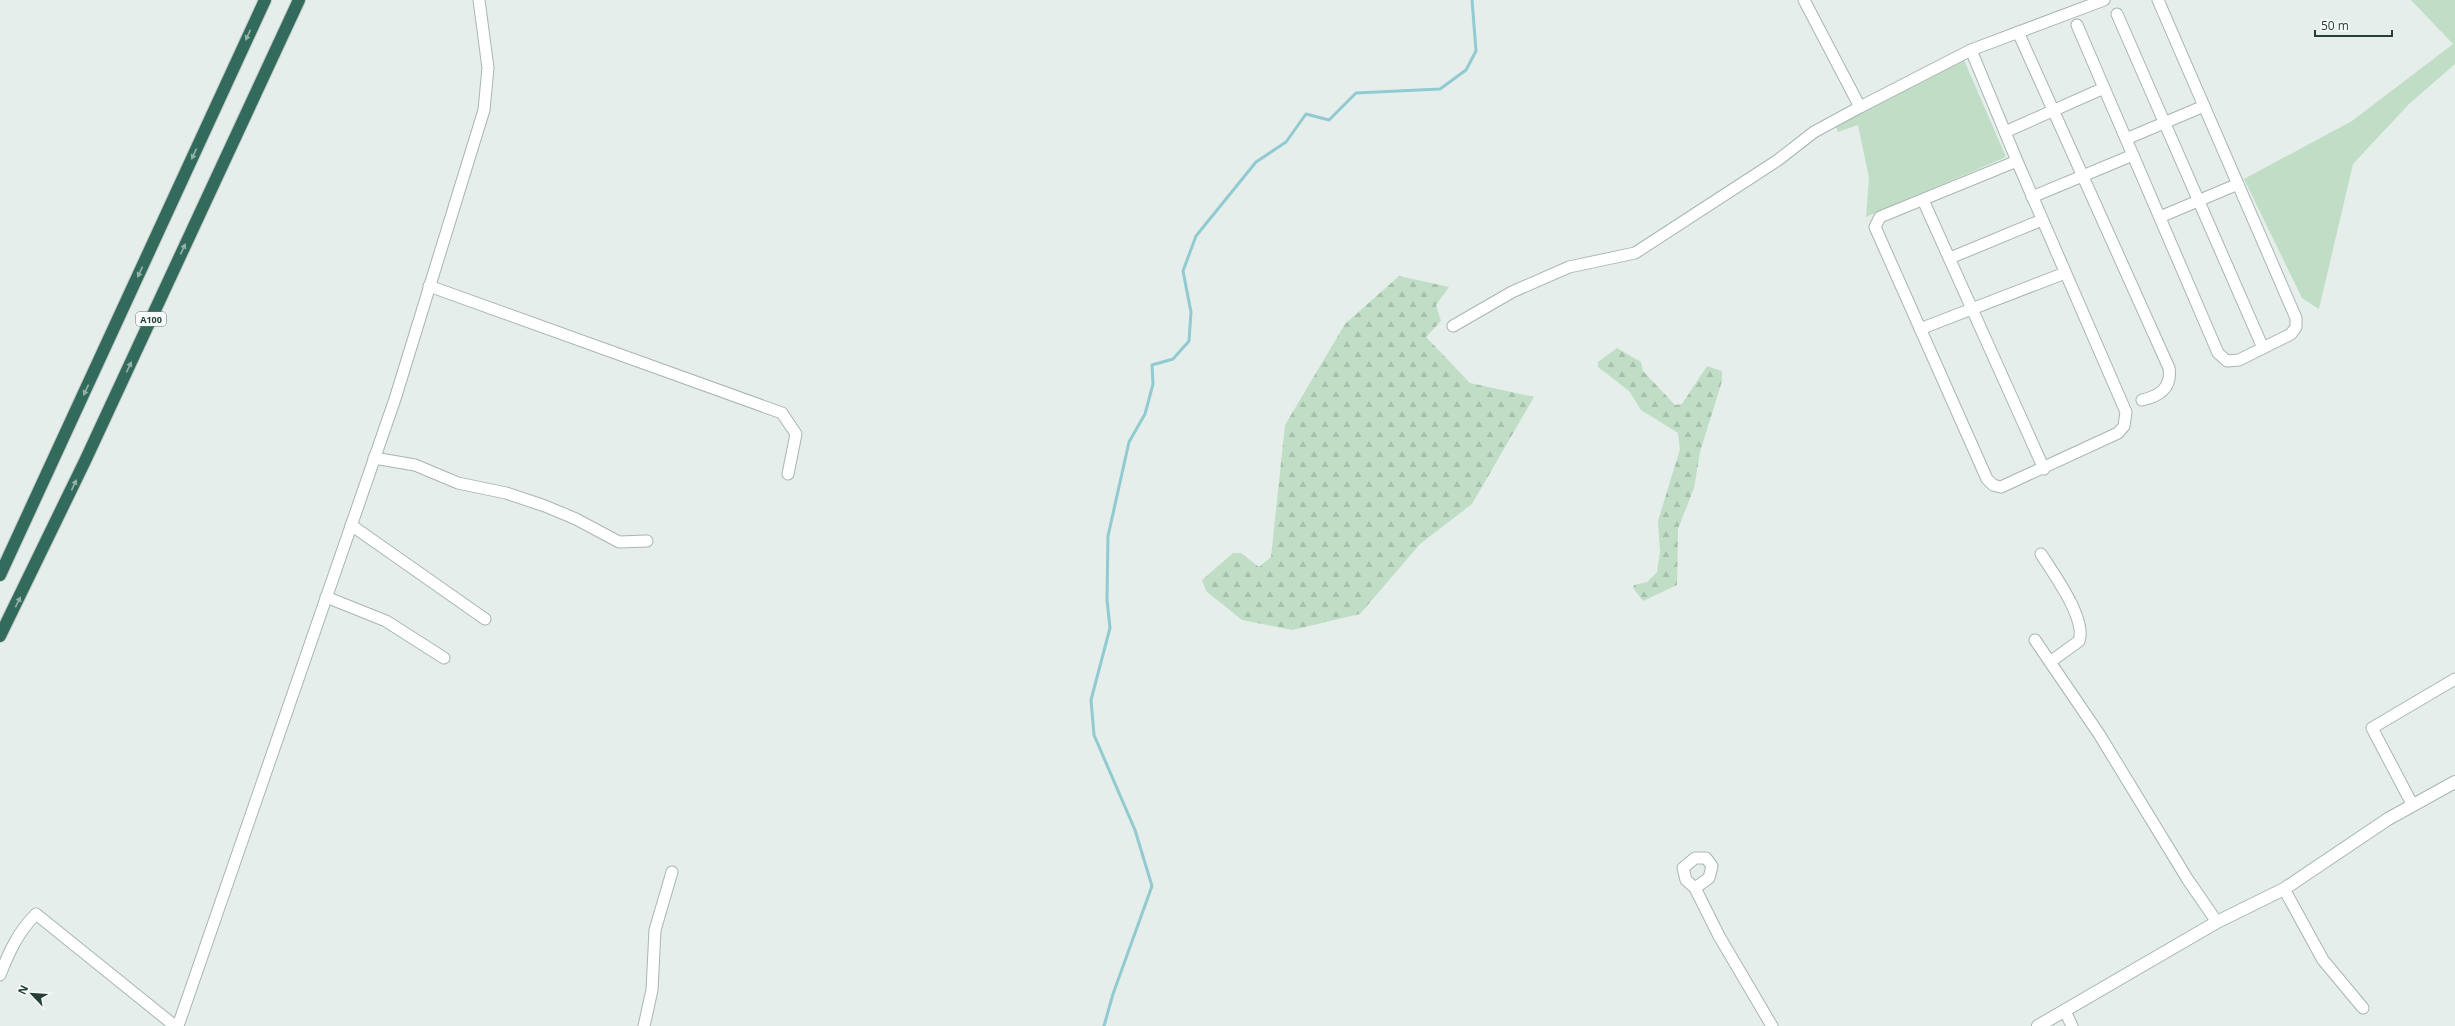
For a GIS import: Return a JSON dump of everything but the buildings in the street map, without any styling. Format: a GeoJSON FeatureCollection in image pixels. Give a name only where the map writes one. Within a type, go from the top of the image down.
{"type":"FeatureCollection","features":[{"type":"Feature","properties":{"kind":"highway","name":"A100"},"geometry":{"type":"LineString","coordinates":[[0,575],[265,0]]}},
{"type":"Feature","properties":{"kind":"highway","name":"A100"},"geometry":{"type":"LineString","coordinates":[[0,636],[82,468],[298,0]]}},
{"type":"Feature","properties":{"kind":"street"},"geometry":{"type":"LineString","coordinates":[[178,1026],[374,458],[484,110],[488,68],[479,0]]}},
{"type":"Feature","properties":{"kind":"street"},"geometry":{"type":"LineString","coordinates":[[1804,0],[1860,107]]}},
{"type":"Feature","properties":{"kind":"street"},"geometry":{"type":"LineString","coordinates":[[1453,326],[1512,292],[1569,267],[1635,253],[1778,160],[1814,132],[1860,107],[1971,50],[2104,0]]}},
{"type":"Feature","properties":{"kind":"street"},"geometry":{"type":"LineString","coordinates":[[2078,25],[2220,356],[2227,360],[2235,361],[2291,334],[2296,327],[2296,318],[2158,0]]}},
{"type":"Feature","properties":{"kind":"street"},"geometry":{"type":"LineString","coordinates":[[2117,14],[2263,348]]}},
{"type":"Feature","properties":{"kind":"street"},"geometry":{"type":"LineString","coordinates":[[2018,32],[2169,368],[2170,378],[2163,391],[2155,397],[2142,400]]}},
{"type":"Feature","properties":{"kind":"street"},"geometry":{"type":"LineString","coordinates":[[1971,50],[2016,161],[2126,416],[2124,426],[2118,433],[2006,487],[1997,487],[1989,482],[1875,227],[1880,217],[2016,161]]}},
{"type":"Feature","properties":{"kind":"street"},"geometry":{"type":"LineString","coordinates":[[2004,132],[2104,88]]}},
{"type":"Feature","properties":{"kind":"street"},"geometry":{"type":"LineString","coordinates":[[2126,139],[2204,106]]}},
{"type":"Feature","properties":{"kind":"street"},"geometry":{"type":"LineString","coordinates":[[2032,198],[2133,155]]}},
{"type":"Feature","properties":{"kind":"street"},"geometry":{"type":"LineString","coordinates":[[2160,217],[2238,184]]}},
{"type":"Feature","properties":{"kind":"street"},"geometry":{"type":"LineString","coordinates":[[1923,200],[2044,469]]}},
{"type":"Feature","properties":{"kind":"street"},"geometry":{"type":"LineString","coordinates":[[1950,258],[2042,220]]}},
{"type":"Feature","properties":{"kind":"street"},"geometry":{"type":"LineString","coordinates":[[1920,328],[2065,273]]}},
{"type":"Feature","properties":{"kind":"street"},"geometry":{"type":"LineString","coordinates":[[429,286],[782,413],[796,434],[788,474]]}},
{"type":"Feature","properties":{"kind":"street"},"geometry":{"type":"LineString","coordinates":[[374,458],[415,465],[458,483],[506,493],[576,519],[619,542],[647,541]]}},
{"type":"Feature","properties":{"kind":"street"},"geometry":{"type":"LineString","coordinates":[[351,525],[485,619]]}},
{"type":"Feature","properties":{"kind":"street"},"geometry":{"type":"LineString","coordinates":[[2041,554],[2064,591],[2081,630],[2079,641],[2050,662]]}},
{"type":"Feature","properties":{"kind":"street"},"geometry":{"type":"LineString","coordinates":[[326,597],[386,621],[444,658]]}},
{"type":"Feature","properties":{"kind":"street"},"geometry":{"type":"LineString","coordinates":[[2035,640],[2099,734],[2188,880],[2217,922]]}},
{"type":"Feature","properties":{"kind":"street"},"geometry":{"type":"LineString","coordinates":[[2412,804],[2372,728],[2455,680]]}},
{"type":"Feature","properties":{"kind":"street"},"geometry":{"type":"LineString","coordinates":[[2038,1026],[2217,922],[2284,889],[2412,804],[2455,782]]}},
{"type":"Feature","properties":{"kind":"street"},"geometry":{"type":"LineString","coordinates":[[644,1026],[652,990],[655,930],[672,872]]}},
{"type":"Feature","properties":{"kind":"street"},"geometry":{"type":"LineString","coordinates":[[1695,888],[1719,936],[1772,1026]]}},
{"type":"Feature","properties":{"kind":"street"},"geometry":{"type":"LineString","coordinates":[[2284,889],[2323,960],[2363,1008]]}},
{"type":"Feature","properties":{"kind":"street"},"geometry":{"type":"LineString","coordinates":[[0,975],[9,952],[20,933],[36,914],[175,1026]]}},
{"type":"Feature","properties":{"kind":"street"},"geometry":{"type":"LineString","coordinates":[[2065,1011],[2072,1026]]}},
{"type":"Feature","properties":{"kind":"green space"},"geometry":{"type":"Polygon","coordinates":[[[2411,0],[2455,0],[2455,64],[2409,104],[2353,164],[2319,309],[2302,298],[2244,179],[2352,121],[2453,44],[2411,0]]]}},
{"type":"Feature","properties":{"kind":"green space"},"geometry":{"type":"Polygon","coordinates":[[[1964,60],[2006,157],[1866,217],[1869,178],[1858,125],[1838,132],[1835,124],[1860,109],[1964,60]]]}},
{"type":"Feature","properties":{"kind":"green space"},"geometry":{"type":"Polygon","coordinates":[[[1399,276],[1449,287],[1436,305],[1441,321],[1426,337],[1470,383],[1534,397],[1472,504],[1420,544],[1360,614],[1292,630],[1242,620],[1206,591],[1202,580],[1233,553],[1241,553],[1259,567],[1271,557],[1285,425],[1345,324],[1399,276]]]}},
{"type":"Feature","properties":{"kind":"green space"},"geometry":{"type":"Polygon","coordinates":[[[1617,348],[1641,362],[1643,371],[1675,405],[1682,404],[1707,366],[1722,371],[1722,381],[1700,452],[1694,488],[1678,529],[1677,585],[1643,601],[1633,588],[1634,585],[1647,582],[1657,572],[1660,552],[1658,521],[1680,449],[1678,433],[1641,410],[1629,391],[1598,367],[1598,362],[1617,348]]]}},
{"type":"Feature","properties":{"kind":"waterway"},"geometry":{"type":"LineString","coordinates":[[1104,1026],[1113,994],[1152,886],[1135,830],[1094,735],[1091,700],[1110,628],[1107,600],[1108,536],[1129,442],[1145,414],[1153,384],[1152,365],[1173,359],[1189,341],[1191,312],[1183,271],[1196,236],[1256,162],[1286,142],[1306,114],[1329,120],[1356,93],[1440,89],[1466,70],[1476,51],[1472,0]]}}]}
